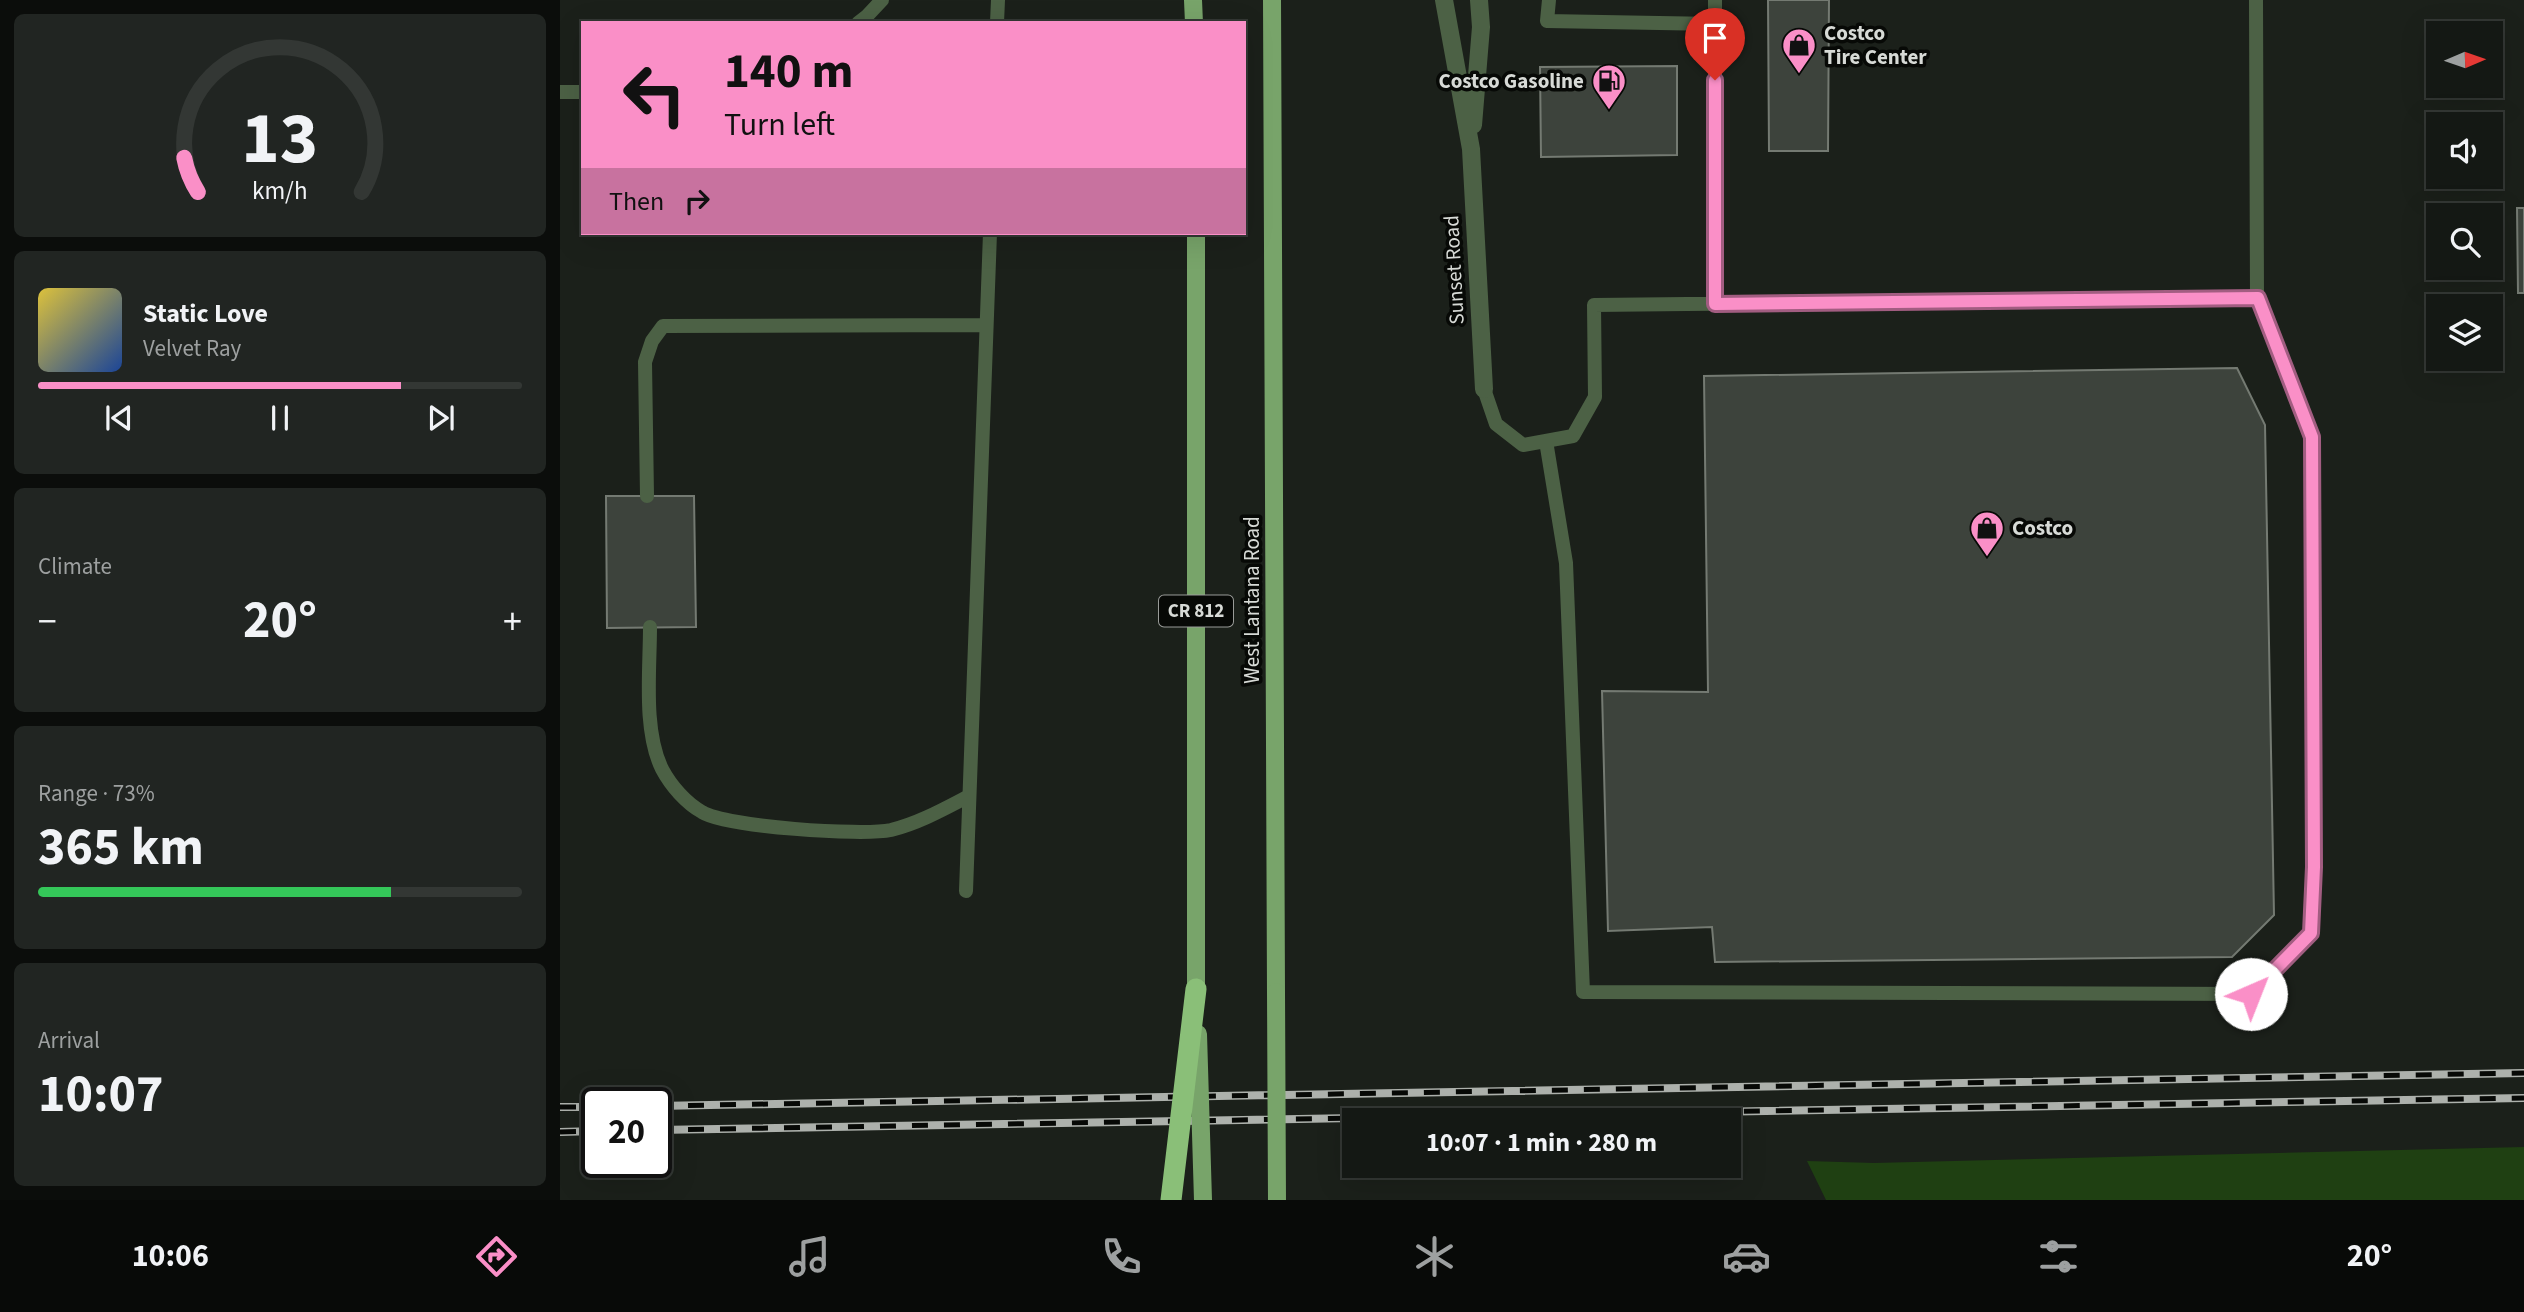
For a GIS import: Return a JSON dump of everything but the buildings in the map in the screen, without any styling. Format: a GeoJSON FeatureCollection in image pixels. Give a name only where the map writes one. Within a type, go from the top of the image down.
{"type":"FeatureCollection","features":[{"type":"Feature","properties":{"kind":"highway"},"geometry":{"type":"LineString","coordinates":[[1171,1200],[1196,989]]}},
{"type":"Feature","properties":{"kind":"main road"},"geometry":{"type":"LineString","coordinates":[[1193,0],[1194,21]]}},
{"type":"Feature","properties":{"kind":"main road","name":"West Lantana Road"},"geometry":{"type":"LineString","coordinates":[[1272,0],[1277,1200]]}},
{"type":"Feature","properties":{"kind":"main road","name":"CR 812"},"geometry":{"type":"LineString","coordinates":[[1196,235],[1196,989],[1203,1200]]}},
{"type":"Feature","properties":{"kind":"street","name":"Sunset Road"},"geometry":{"type":"LineString","coordinates":[[1444,0],[1471,149],[1484,389]]}},
{"type":"Feature","properties":{"kind":"street","name":"Sunset Road"},"geometry":{"type":"LineString","coordinates":[[1471,149],[1480,27],[1479,0]]}},
{"type":"Feature","properties":{"kind":"lane"},"geometry":{"type":"LineString","coordinates":[[861,21],[882,0]]}},
{"type":"Feature","properties":{"kind":"lane"},"geometry":{"type":"LineString","coordinates":[[997,21],[998,0]]}},
{"type":"Feature","properties":{"kind":"lane"},"geometry":{"type":"LineString","coordinates":[[1549,0],[1547,21],[1715,24]]}},
{"type":"Feature","properties":{"kind":"lane"},"geometry":{"type":"LineString","coordinates":[[1715,0],[1715,304]]}},
{"type":"Feature","properties":{"kind":"lane"},"geometry":{"type":"LineString","coordinates":[[1545,441],[1566,563],[1583,992],[2251,994],[2311,933],[2314,867],[2312,437],[2258,298],[2256,0]]}},
{"type":"Feature","properties":{"kind":"lane"},"geometry":{"type":"LineString","coordinates":[[560,92],[581,92]]}},
{"type":"Feature","properties":{"kind":"lane"},"geometry":{"type":"LineString","coordinates":[[966,891],[990,235]]}},
{"type":"Feature","properties":{"kind":"lane"},"geometry":{"type":"LineString","coordinates":[[1484,389],[1496,424],[1523,445],[1573,436],[1595,397],[1594,305],[2258,298]]}},
{"type":"Feature","properties":{"kind":"lane"},"geometry":{"type":"LineString","coordinates":[[647,496],[645,362],[652,341],[663,326],[986,325]]}},
{"type":"Feature","properties":{"kind":"lane"},"geometry":{"type":"LineString","coordinates":[[650,628],[651,736],[662,769],[677,792],[702,813],[739,824],[853,831],[890,830],[930,817],[969,796]]}},
{"type":"Feature","properties":{"kind":"green space"},"geometry":{"type":"Polygon","coordinates":[[[2524,1147],[2524,1200],[1826,1200],[1807,1161],[1874,1163],[2524,1147]]]}},
{"type":"Feature","properties":{"kind":"railway"},"geometry":{"type":"LineString","coordinates":[[672,1106],[2524,1073]]}},
{"type":"Feature","properties":{"kind":"railway"},"geometry":{"type":"LineString","coordinates":[[672,1130],[2524,1098]]}},
{"type":"Feature","properties":{"kind":"railway"},"geometry":{"type":"LineString","coordinates":[[560,1107],[581,1107]]}},
{"type":"Feature","properties":{"kind":"railway"},"geometry":{"type":"LineString","coordinates":[[560,1132],[581,1131]]}},
{"type":"Feature","properties":{"kind":"place","name":"Costco Tire Center"},"geometry":{"type":"Point","coordinates":[1799,75]}},
{"type":"Feature","properties":{"kind":"place","name":"Costco Gasoline"},"geometry":{"type":"Point","coordinates":[1609,111]}},
{"type":"Feature","properties":{"kind":"place","name":"Costco"},"geometry":{"type":"Point","coordinates":[1987,558]}},
{"type":"Feature","properties":{"kind":"route"},"geometry":{"type":"LineString","coordinates":[[1715,80],[1715,304],[2258,298],[2312,437],[2314,867],[2311,933],[2251,994]]}}]}
